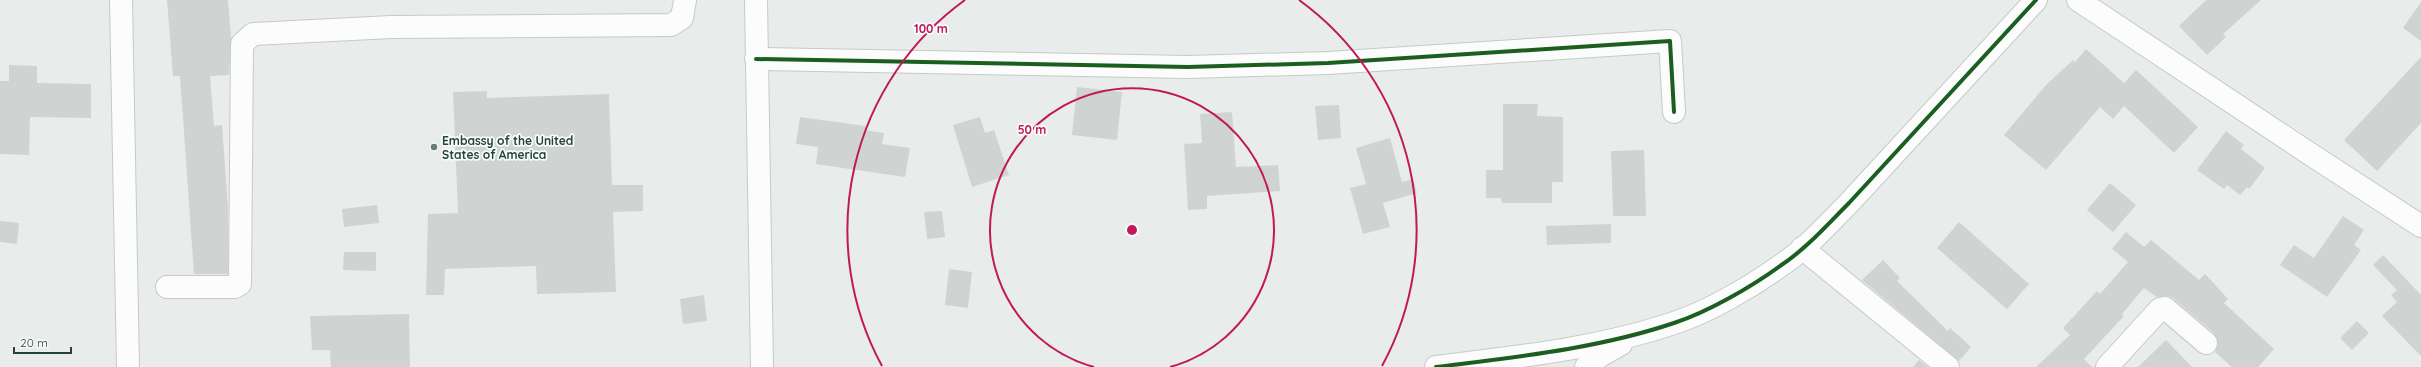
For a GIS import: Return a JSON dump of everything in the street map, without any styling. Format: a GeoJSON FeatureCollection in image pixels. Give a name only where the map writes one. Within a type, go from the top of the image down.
{"type":"FeatureCollection","features":[{"type":"Feature","properties":{"kind":"street"},"geometry":{"type":"LineString","coordinates":[[121,0],[128,367]]}},
{"type":"Feature","properties":{"kind":"street"},"geometry":{"type":"LineString","coordinates":[[167,287],[235,288],[240,284],[242,44],[253,34],[391,27],[671,25],[682,18],[685,0]]}},
{"type":"Feature","properties":{"kind":"street"},"geometry":{"type":"LineString","coordinates":[[756,0],[762,367]]}},
{"type":"Feature","properties":{"kind":"street"},"geometry":{"type":"LineString","coordinates":[[1436,367],[1537,361],[1567,349],[1675,323],[1705,309],[1780,266],[1802,248],[1849,203],[2036,0]]}},
{"type":"Feature","properties":{"kind":"street"},"geometry":{"type":"LineString","coordinates":[[2078,0],[2421,226]]}},
{"type":"Feature","properties":{"kind":"street"},"geometry":{"type":"LineString","coordinates":[[756,59],[1204,66],[1328,64],[1670,41],[1674,112]]}},
{"type":"Feature","properties":{"kind":"street"},"geometry":{"type":"LineString","coordinates":[[1802,248],[1948,367]]}},
{"type":"Feature","properties":{"kind":"street"},"geometry":{"type":"LineString","coordinates":[[2107,367],[2160,309],[2165,308],[2206,343]]}},
{"type":"Feature","properties":{"kind":"street"},"geometry":{"type":"LineString","coordinates":[[1586,367],[1600,356],[1641,332]]}},
{"type":"Feature","properties":{"kind":"building"},"geometry":{"type":"Polygon","coordinates":[[[167,0],[228,0],[231,38],[229,75],[210,76],[214,126],[222,125],[228,208],[228,274],[194,274],[180,76],[173,76],[167,0]]]}},
{"type":"Feature","properties":{"kind":"building"},"geometry":{"type":"Polygon","coordinates":[[[2206,0],[2261,0],[2223,34],[2226,37],[2207,55],[2179,26],[2206,0]]]}},
{"type":"Feature","properties":{"kind":"building"},"geometry":{"type":"Polygon","coordinates":[[[2421,2],[2421,41],[2403,28],[2421,2]]]}},
{"type":"Feature","properties":{"kind":"building"},"geometry":{"type":"Polygon","coordinates":[[[2086,49],[2124,83],[2136,70],[2198,127],[2174,153],[2124,106],[2113,119],[2100,107],[2046,170],[2004,135],[2046,85],[2073,60],[2075,62],[2086,49]]]}},
{"type":"Feature","properties":{"kind":"building"},"geometry":{"type":"Polygon","coordinates":[[[2421,57],[2421,123],[2377,171],[2344,140],[2421,57]]]}},
{"type":"Feature","properties":{"kind":"building"},"geometry":{"type":"Polygon","coordinates":[[[9,65],[37,66],[37,83],[91,84],[91,118],[30,117],[29,155],[0,154],[0,81],[9,81],[9,65]]]}},
{"type":"Feature","properties":{"kind":"building"},"geometry":{"type":"Polygon","coordinates":[[[1077,87],[1122,92],[1117,140],[1072,135],[1077,87]]]}},
{"type":"Feature","properties":{"kind":"building"},"geometry":{"type":"Polygon","coordinates":[[[487,91],[487,98],[609,94],[612,185],[643,185],[643,211],[613,212],[616,292],[537,294],[536,266],[445,269],[444,295],[426,295],[428,214],[458,213],[453,92],[487,91]]]}},
{"type":"Feature","properties":{"kind":"building"},"geometry":{"type":"Polygon","coordinates":[[[1503,104],[1538,104],[1537,116],[1563,117],[1563,182],[1552,182],[1552,203],[1502,203],[1501,198],[1486,198],[1486,170],[1503,170],[1503,104]]]}},
{"type":"Feature","properties":{"kind":"building"},"geometry":{"type":"Polygon","coordinates":[[[1339,105],[1341,138],[1318,140],[1315,106],[1339,105]]]}},
{"type":"Feature","properties":{"kind":"building"},"geometry":{"type":"Polygon","coordinates":[[[1232,112],[1236,167],[1278,165],[1280,191],[1207,196],[1207,209],[1188,210],[1184,144],[1202,143],[1200,114],[1232,112]]]}},
{"type":"Feature","properties":{"kind":"building"},"geometry":{"type":"Polygon","coordinates":[[[800,117],[865,126],[865,130],[884,133],[882,144],[910,148],[905,177],[816,164],[818,147],[796,144],[800,117]]]}},
{"type":"Feature","properties":{"kind":"building"},"geometry":{"type":"Polygon","coordinates":[[[980,117],[985,133],[994,130],[1009,175],[972,187],[953,125],[980,117]]]}},
{"type":"Feature","properties":{"kind":"building"},"geometry":{"type":"Polygon","coordinates":[[[2226,131],[2244,145],[2241,149],[2265,168],[2249,189],[2247,187],[2240,195],[2227,185],[2224,189],[2197,170],[2226,131]]]}},
{"type":"Feature","properties":{"kind":"building"},"geometry":{"type":"Polygon","coordinates":[[[1390,138],[1402,182],[1413,179],[1417,193],[1383,203],[1390,227],[1363,234],[1350,188],[1366,184],[1356,148],[1390,138]]]}},
{"type":"Feature","properties":{"kind":"building"},"geometry":{"type":"Polygon","coordinates":[[[1644,150],[1646,216],[1613,216],[1611,151],[1644,150]]]}},
{"type":"Feature","properties":{"kind":"building"},"geometry":{"type":"Polygon","coordinates":[[[2110,183],[2136,205],[2113,232],[2087,210],[2110,183]]]}},
{"type":"Feature","properties":{"kind":"building"},"geometry":{"type":"Polygon","coordinates":[[[377,205],[379,223],[344,227],[342,209],[377,205]]]}},
{"type":"Feature","properties":{"kind":"building"},"geometry":{"type":"Polygon","coordinates":[[[942,211],[945,237],[927,239],[924,212],[942,211]]]}},
{"type":"Feature","properties":{"kind":"building"},"geometry":{"type":"Polygon","coordinates":[[[2343,216],[2364,230],[2354,245],[2361,250],[2327,297],[2280,265],[2294,245],[2314,258],[2343,216]]]}},
{"type":"Feature","properties":{"kind":"building"},"geometry":{"type":"Polygon","coordinates":[[[0,221],[19,223],[17,244],[0,242],[0,221]]]}},
{"type":"Feature","properties":{"kind":"building"},"geometry":{"type":"Polygon","coordinates":[[[1959,222],[2029,284],[2007,309],[1937,248],[1959,222]]]}},
{"type":"Feature","properties":{"kind":"building"},"geometry":{"type":"Polygon","coordinates":[[[1611,224],[1611,243],[1547,245],[1546,226],[1611,224]]]}},
{"type":"Feature","properties":{"kind":"building"},"geometry":{"type":"Polygon","coordinates":[[[2126,232],[2144,247],[2151,240],[2199,280],[2205,274],[2228,299],[2224,303],[2274,349],[2258,367],[2232,367],[2215,352],[2218,345],[2214,333],[2173,298],[2168,296],[2157,297],[2144,288],[2122,314],[2124,316],[2084,359],[2092,367],[2036,367],[2070,335],[2063,328],[2097,291],[2100,294],[2128,262],[2112,249],[2126,232]]]}},
{"type":"Feature","properties":{"kind":"building"},"geometry":{"type":"Polygon","coordinates":[[[344,252],[376,252],[376,271],[343,270],[344,252]]]}},
{"type":"Feature","properties":{"kind":"building"},"geometry":{"type":"Polygon","coordinates":[[[2383,255],[2421,295],[2421,356],[2382,316],[2397,302],[2391,295],[2397,290],[2373,265],[2383,255]]]}},
{"type":"Feature","properties":{"kind":"building"},"geometry":{"type":"Polygon","coordinates":[[[1883,260],[1900,278],[1897,281],[1948,331],[1950,328],[1971,347],[1959,361],[1862,280],[1883,260]]]}},
{"type":"Feature","properties":{"kind":"building"},"geometry":{"type":"Polygon","coordinates":[[[949,269],[972,272],[968,308],[945,305],[949,269]]]}},
{"type":"Feature","properties":{"kind":"building"},"geometry":{"type":"Polygon","coordinates":[[[704,295],[707,321],[683,324],[680,299],[704,295]]]}},
{"type":"Feature","properties":{"kind":"building"},"geometry":{"type":"Polygon","coordinates":[[[409,314],[410,367],[331,367],[330,350],[312,350],[310,316],[409,314]]]}},
{"type":"Feature","properties":{"kind":"building"},"geometry":{"type":"Polygon","coordinates":[[[2357,321],[2369,333],[2352,350],[2340,338],[2357,321]]]}},
{"type":"Feature","properties":{"kind":"building"},"geometry":{"type":"Polygon","coordinates":[[[2166,340],[2192,367],[2138,367],[2166,340]]]}},
{"type":"Feature","properties":{"kind":"building"},"geometry":{"type":"Polygon","coordinates":[[[1919,360],[1928,367],[1913,367],[1919,360]]]}},
{"type":"Feature","properties":{"kind":"cycle path"},"geometry":{"type":"LineString","coordinates":[[1436,367],[1496,360],[1586,346],[1645,332],[1687,318],[1715,306],[1743,290],[1790,259],[1824,228],[1849,203],[2036,0]]}},
{"type":"Feature","properties":{"kind":"cycle path"},"geometry":{"type":"LineString","coordinates":[[756,59],[1188,67],[1328,63],[1670,41],[1674,112]]}},
{"type":"Feature","properties":{"kind":"place","name":"Embassy of the United States of America"},"geometry":{"type":"Point","coordinates":[434,147]}}]}
